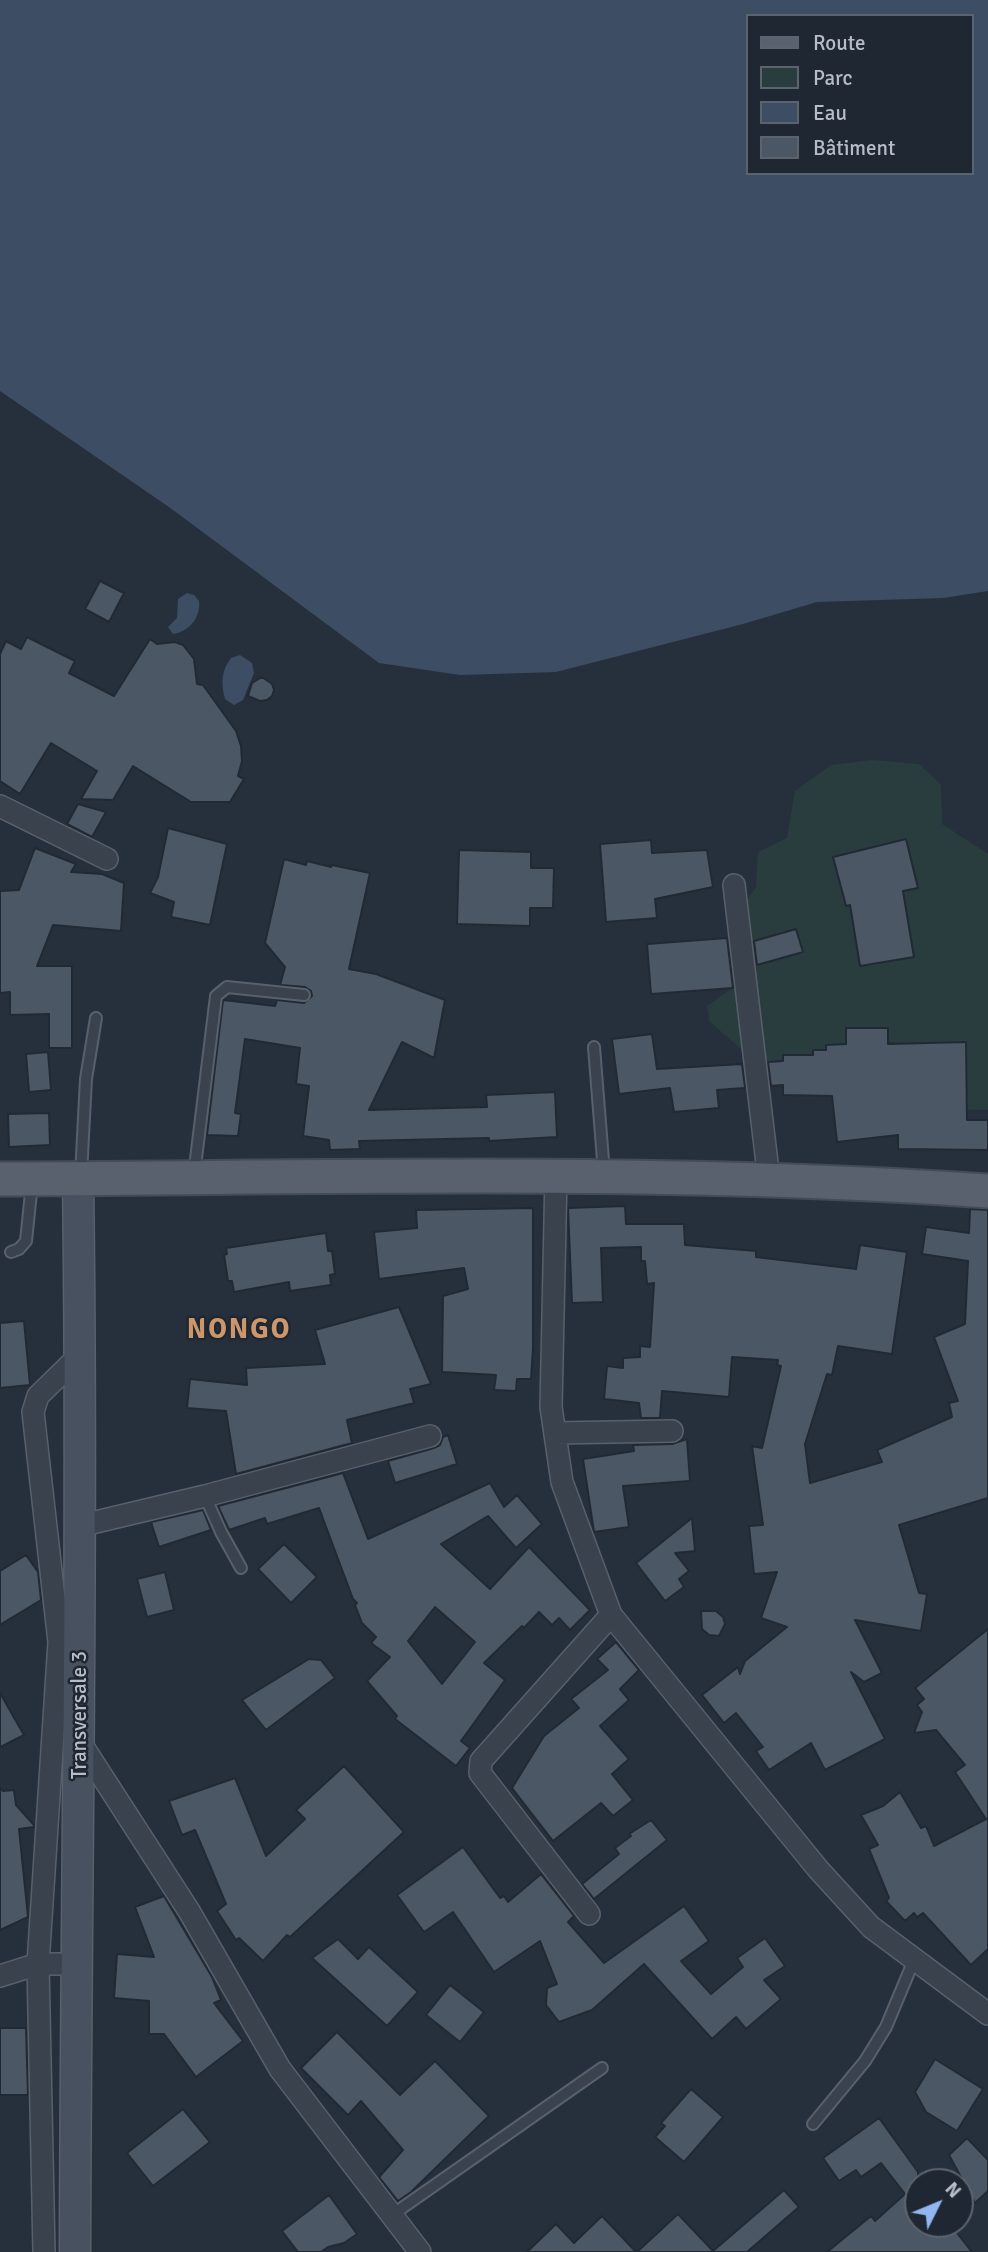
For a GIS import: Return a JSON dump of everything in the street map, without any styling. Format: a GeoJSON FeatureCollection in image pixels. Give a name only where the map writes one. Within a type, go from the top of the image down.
{"type":"FeatureCollection","features":[{"type":"Feature","properties":{"kind":"main road"},"geometry":{"type":"LineString","coordinates":[[16,1179],[556,1175],[859,1182],[988,1191]]}},
{"type":"Feature","properties":{"kind":"main road","name":"Transversale 3"},"geometry":{"type":"LineString","coordinates":[[75,2252],[80,1742],[79,1179]]}},
{"type":"Feature","properties":{"kind":"street"},"geometry":{"type":"LineString","coordinates":[[0,806],[107,859]]}},
{"type":"Feature","properties":{"kind":"street"},"geometry":{"type":"LineString","coordinates":[[734,885],[769,1180]]}},
{"type":"Feature","properties":{"kind":"street"},"geometry":{"type":"LineString","coordinates":[[556,1175],[551,1407],[562,1482],[611,1615],[817,1869],[871,1927],[988,2014]]}},
{"type":"Feature","properties":{"kind":"street"},"geometry":{"type":"LineString","coordinates":[[44,2252],[38,1964],[59,1642],[33,1412],[38,1396],[80,1355]]}},
{"type":"Feature","properties":{"kind":"street"},"geometry":{"type":"LineString","coordinates":[[555,1433],[672,1431]]}},
{"type":"Feature","properties":{"kind":"street"},"geometry":{"type":"LineString","coordinates":[[79,1527],[430,1436]]}},
{"type":"Feature","properties":{"kind":"street"},"geometry":{"type":"LineString","coordinates":[[589,1914],[480,1773],[481,1761],[611,1615]]}},
{"type":"Feature","properties":{"kind":"street"},"geometry":{"type":"LineString","coordinates":[[80,1742],[189,1911],[280,2069],[420,2252]]}},
{"type":"Feature","properties":{"kind":"street"},"geometry":{"type":"LineString","coordinates":[[0,1976],[38,1964],[76,1964]]}},
{"type":"Feature","properties":{"kind":"lane"},"geometry":{"type":"LineString","coordinates":[[194,1178],[216,996],[227,987],[304,995]]}},
{"type":"Feature","properties":{"kind":"lane"},"geometry":{"type":"LineString","coordinates":[[79,1179],[86,1079],[96,1018]]}},
{"type":"Feature","properties":{"kind":"lane"},"geometry":{"type":"LineString","coordinates":[[594,1047],[604,1176]]}},
{"type":"Feature","properties":{"kind":"lane"},"geometry":{"type":"LineString","coordinates":[[11,1252],[19,1249],[26,1241],[16,1179]]}},
{"type":"Feature","properties":{"kind":"lane"},"geometry":{"type":"LineString","coordinates":[[205,1496],[241,1568]]}},
{"type":"Feature","properties":{"kind":"lane"},"geometry":{"type":"LineString","coordinates":[[813,2124],[865,2061],[886,2027],[914,1960]]}},
{"type":"Feature","properties":{"kind":"lane"},"geometry":{"type":"LineString","coordinates":[[392,2216],[602,2068]]}},
{"type":"Feature","properties":{"kind":"green space"},"geometry":{"type":"Polygon","coordinates":[[[872,760],[919,764],[941,785],[942,824],[988,854],[988,1110],[944,1109],[932,1053],[874,1037],[781,1069],[753,1059],[710,1022],[707,1006],[738,984],[740,908],[756,888],[758,852],[787,838],[795,791],[831,765],[872,760]]]}},
{"type":"Feature","properties":{"kind":"water"},"geometry":{"type":"Polygon","coordinates":[[[0,0],[988,0],[988,591],[943,598],[817,602],[556,672],[460,675],[379,663],[169,507],[0,391],[0,0]]]}},
{"type":"Feature","properties":{"kind":"water"},"geometry":{"type":"Polygon","coordinates":[[[187,593],[194,595],[199,601],[198,613],[189,627],[173,634],[168,627],[177,618],[178,599],[187,593]]]}},
{"type":"Feature","properties":{"kind":"water"},"geometry":{"type":"Polygon","coordinates":[[[240,655],[252,663],[254,673],[243,700],[234,705],[225,699],[223,678],[231,658],[240,655]]]}},
{"type":"Feature","properties":{"kind":"building"},"geometry":{"type":"Polygon","coordinates":[[[100,581],[124,593],[109,622],[85,609],[100,581]]]}},
{"type":"Feature","properties":{"kind":"building"},"geometry":{"type":"Polygon","coordinates":[[[27,637],[75,661],[69,673],[114,696],[150,639],[157,644],[175,642],[183,645],[194,659],[197,684],[203,685],[236,731],[241,746],[242,761],[238,776],[244,779],[230,802],[191,802],[133,766],[113,800],[81,799],[97,771],[51,743],[20,794],[0,781],[0,654],[6,641],[21,649],[27,637]]]}},
{"type":"Feature","properties":{"kind":"building"},"geometry":{"type":"Polygon","coordinates":[[[262,677],[272,684],[274,690],[267,700],[260,701],[248,696],[252,683],[262,677]]]}},
{"type":"Feature","properties":{"kind":"building"},"geometry":{"type":"Polygon","coordinates":[[[78,804],[106,812],[92,837],[67,824],[78,804]]]}},
{"type":"Feature","properties":{"kind":"building"},"geometry":{"type":"Polygon","coordinates":[[[168,828],[227,844],[210,925],[171,917],[174,902],[150,893],[158,877],[168,828]]]}},
{"type":"Feature","properties":{"kind":"building"},"geometry":{"type":"Polygon","coordinates":[[[906,839],[918,888],[903,891],[914,957],[860,966],[850,905],[846,906],[833,857],[906,839]]]}},
{"type":"Feature","properties":{"kind":"building"},"geometry":{"type":"Polygon","coordinates":[[[651,840],[652,853],[707,850],[713,887],[655,899],[657,918],[606,922],[600,844],[651,840]]]}},
{"type":"Feature","properties":{"kind":"building"},"geometry":{"type":"Polygon","coordinates":[[[35,848],[76,864],[71,872],[102,874],[124,883],[121,931],[53,925],[37,966],[72,966],[72,1048],[49,1048],[49,1014],[10,1015],[10,992],[0,993],[0,891],[19,890],[35,848]]]}},
{"type":"Feature","properties":{"kind":"building"},"geometry":{"type":"Polygon","coordinates":[[[459,850],[531,852],[531,868],[554,868],[553,908],[530,908],[530,926],[457,924],[459,850]]]}},
{"type":"Feature","properties":{"kind":"building"},"geometry":{"type":"Polygon","coordinates":[[[284,859],[306,865],[307,861],[370,873],[349,969],[376,974],[445,1000],[434,1058],[402,1042],[369,1110],[487,1107],[486,1095],[555,1092],[557,1137],[489,1141],[489,1138],[359,1141],[360,1149],[330,1150],[329,1140],[303,1136],[309,1086],[296,1084],[300,1048],[245,1039],[235,1113],[241,1114],[238,1136],[207,1135],[223,1000],[275,1006],[277,1000],[304,1003],[312,996],[311,991],[305,987],[280,985],[285,967],[265,943],[284,859]]]}},
{"type":"Feature","properties":{"kind":"building"},"geometry":{"type":"Polygon","coordinates":[[[796,929],[803,952],[757,965],[754,941],[796,929]]]}},
{"type":"Feature","properties":{"kind":"building"},"geometry":{"type":"Polygon","coordinates":[[[727,938],[733,988],[651,994],[647,944],[727,938]]]}},
{"type":"Feature","properties":{"kind":"building"},"geometry":{"type":"Polygon","coordinates":[[[846,1028],[888,1028],[888,1044],[966,1042],[967,1120],[988,1120],[988,1150],[898,1149],[898,1135],[837,1142],[832,1096],[783,1095],[783,1085],[771,1086],[768,1062],[783,1061],[783,1055],[813,1055],[813,1050],[826,1050],[826,1045],[846,1044],[846,1028]]]}},
{"type":"Feature","properties":{"kind":"building"},"geometry":{"type":"Polygon","coordinates":[[[652,1034],[657,1069],[742,1064],[745,1088],[717,1090],[719,1108],[674,1112],[670,1088],[619,1094],[612,1039],[652,1034]]]}},
{"type":"Feature","properties":{"kind":"building"},"geometry":{"type":"Polygon","coordinates":[[[48,1052],[51,1090],[29,1092],[26,1054],[48,1052]]]}},
{"type":"Feature","properties":{"kind":"building"},"geometry":{"type":"Polygon","coordinates":[[[49,1113],[50,1145],[9,1147],[8,1114],[49,1113]]]}},
{"type":"Feature","properties":{"kind":"building"},"geometry":{"type":"Polygon","coordinates":[[[625,1206],[626,1224],[684,1224],[685,1245],[756,1251],[756,1257],[856,1269],[860,1245],[907,1252],[892,1354],[838,1346],[832,1375],[827,1374],[805,1444],[810,1483],[882,1462],[877,1450],[952,1417],[949,1403],[958,1401],[934,1337],[965,1324],[968,1261],[922,1254],[926,1227],[969,1233],[970,1209],[988,1210],[988,1498],[899,1525],[919,1593],[927,1594],[921,1631],[855,1620],[882,1673],[864,1682],[851,1672],[885,1739],[825,1770],[811,1743],[769,1770],[756,1751],[763,1747],[736,1713],[724,1723],[702,1695],[738,1667],[740,1674],[745,1661],[787,1627],[761,1618],[777,1572],[754,1574],[749,1526],[763,1525],[752,1446],[762,1448],[781,1366],[777,1365],[778,1360],[732,1357],[729,1397],[662,1391],[660,1418],[641,1418],[639,1403],[604,1399],[607,1366],[623,1368],[623,1358],[640,1357],[640,1346],[650,1347],[654,1283],[647,1284],[645,1261],[641,1261],[641,1247],[601,1248],[603,1302],[572,1303],[568,1208],[625,1206]]]}},
{"type":"Feature","properties":{"kind":"building"},"geometry":{"type":"Polygon","coordinates":[[[533,1208],[531,1379],[517,1379],[516,1391],[494,1390],[496,1375],[442,1372],[443,1296],[468,1289],[464,1268],[379,1279],[374,1232],[417,1228],[416,1210],[533,1208]]]}},
{"type":"Feature","properties":{"kind":"building"},"geometry":{"type":"Polygon","coordinates":[[[326,1233],[335,1274],[330,1275],[331,1285],[290,1291],[289,1282],[234,1292],[232,1281],[228,1281],[224,1255],[227,1254],[226,1248],[326,1233]]]}},
{"type":"Feature","properties":{"kind":"building"},"geometry":{"type":"Polygon","coordinates":[[[399,1307],[431,1384],[410,1389],[414,1403],[347,1420],[352,1443],[236,1474],[226,1411],[187,1408],[190,1379],[247,1385],[246,1368],[325,1364],[315,1330],[399,1307]]]}},
{"type":"Feature","properties":{"kind":"building"},"geometry":{"type":"Polygon","coordinates":[[[24,1321],[30,1385],[0,1388],[0,1323],[24,1321]]]}},
{"type":"Feature","properties":{"kind":"building"},"geometry":{"type":"Polygon","coordinates":[[[448,1435],[457,1464],[395,1483],[388,1461],[434,1448],[448,1435]]]}},
{"type":"Feature","properties":{"kind":"building"},"geometry":{"type":"Polygon","coordinates":[[[687,1439],[690,1481],[623,1486],[629,1527],[594,1532],[583,1459],[634,1451],[633,1445],[672,1444],[687,1439]]]}},
{"type":"Feature","properties":{"kind":"building"},"geometry":{"type":"Polygon","coordinates":[[[343,1473],[368,1539],[490,1483],[504,1507],[517,1495],[542,1524],[516,1548],[488,1516],[441,1544],[490,1589],[529,1547],[590,1610],[570,1630],[559,1618],[552,1625],[539,1612],[484,1663],[505,1680],[461,1741],[470,1748],[456,1766],[395,1719],[397,1716],[367,1681],[390,1657],[371,1643],[376,1637],[362,1623],[355,1605],[357,1603],[353,1599],[319,1508],[267,1524],[265,1518],[229,1530],[218,1506],[343,1473]],[[435,1607],[408,1641],[442,1684],[475,1642],[435,1607]]]}},
{"type":"Feature","properties":{"kind":"building"},"geometry":{"type":"Polygon","coordinates":[[[203,1510],[211,1530],[159,1547],[151,1522],[203,1510]]]}},
{"type":"Feature","properties":{"kind":"building"},"geometry":{"type":"Polygon","coordinates":[[[692,1518],[695,1551],[675,1553],[689,1571],[679,1579],[684,1587],[665,1601],[636,1563],[692,1518]]]}},
{"type":"Feature","properties":{"kind":"building"},"geometry":{"type":"Polygon","coordinates":[[[284,1544],[317,1577],[291,1603],[258,1569],[284,1544]]]}},
{"type":"Feature","properties":{"kind":"building"},"geometry":{"type":"Polygon","coordinates":[[[26,1555],[38,1572],[41,1600],[0,1625],[0,1571],[26,1555]]]}},
{"type":"Feature","properties":{"kind":"building"},"geometry":{"type":"Polygon","coordinates":[[[165,1572],[174,1610],[147,1617],[137,1579],[165,1572]]]}},
{"type":"Feature","properties":{"kind":"building"},"geometry":{"type":"Polygon","coordinates":[[[701,1611],[716,1611],[723,1617],[725,1624],[719,1636],[709,1635],[702,1629],[701,1611]]]}},
{"type":"Feature","properties":{"kind":"building"},"geometry":{"type":"Polygon","coordinates":[[[988,1629],[988,1949],[971,1965],[923,1913],[917,1917],[914,1913],[905,1921],[886,1901],[889,1898],[869,1849],[878,1845],[861,1815],[883,1806],[900,1792],[921,1828],[926,1826],[934,1846],[986,1819],[955,1772],[965,1765],[936,1730],[914,1733],[922,1712],[917,1705],[924,1699],[915,1688],[988,1629]]]}},
{"type":"Feature","properties":{"kind":"building"},"geometry":{"type":"Polygon","coordinates":[[[616,1642],[639,1670],[620,1689],[629,1700],[600,1726],[629,1759],[612,1774],[633,1800],[613,1816],[601,1803],[553,1841],[512,1788],[544,1736],[579,1708],[571,1699],[608,1670],[597,1659],[616,1642]]]}},
{"type":"Feature","properties":{"kind":"building"},"geometry":{"type":"Polygon","coordinates":[[[309,1659],[321,1660],[335,1678],[266,1730],[242,1700],[309,1659]]]}},
{"type":"Feature","properties":{"kind":"building"},"geometry":{"type":"Polygon","coordinates":[[[0,1693],[24,1735],[0,1747],[0,1693]]]}},
{"type":"Feature","properties":{"kind":"building"},"geometry":{"type":"Polygon","coordinates":[[[344,1766],[404,1832],[290,1937],[287,1935],[263,1961],[239,1938],[236,1940],[217,1911],[226,1904],[195,1830],[182,1835],[169,1801],[235,1778],[266,1856],[305,1819],[296,1810],[344,1766]]]}},
{"type":"Feature","properties":{"kind":"building"},"geometry":{"type":"Polygon","coordinates":[[[0,1788],[3,1791],[14,1790],[16,1805],[34,1827],[19,1829],[28,1917],[0,1930],[0,1788]]]}},
{"type":"Feature","properties":{"kind":"building"},"geometry":{"type":"Polygon","coordinates":[[[651,1820],[667,1840],[594,1899],[582,1884],[619,1854],[615,1848],[631,1836],[629,1834],[651,1820]]]}},
{"type":"Feature","properties":{"kind":"building"},"geometry":{"type":"Polygon","coordinates":[[[463,1847],[500,1898],[504,1896],[508,1902],[541,1874],[574,1916],[568,1922],[604,1963],[684,1906],[709,1941],[681,1961],[711,1994],[743,1967],[737,1958],[765,1938],[785,1966],[764,1980],[781,1999],[746,2029],[736,2017],[712,2039],[644,1964],[592,2010],[559,2022],[546,2005],[547,1988],[557,1984],[540,1941],[494,1972],[453,1912],[424,1932],[397,1895],[463,1847]]]}},
{"type":"Feature","properties":{"kind":"building"},"geometry":{"type":"Polygon","coordinates":[[[164,1896],[212,1977],[221,2000],[214,2003],[243,2041],[196,2077],[164,2034],[149,2034],[149,2001],[114,1998],[117,1954],[154,1957],[135,1907],[164,1896]]]}},
{"type":"Feature","properties":{"kind":"building"},"geometry":{"type":"Polygon","coordinates":[[[338,1939],[358,1959],[369,1947],[418,1992],[387,2026],[312,1958],[338,1939]]]}},
{"type":"Feature","properties":{"kind":"building"},"geometry":{"type":"Polygon","coordinates":[[[450,1985],[484,2012],[460,2042],[426,2015],[450,1985]]]}},
{"type":"Feature","properties":{"kind":"building"},"geometry":{"type":"Polygon","coordinates":[[[0,2028],[26,2028],[28,2095],[0,2095],[0,2028]]]}},
{"type":"Feature","properties":{"kind":"building"},"geometry":{"type":"Polygon","coordinates":[[[337,2032],[400,2095],[435,2061],[489,2116],[411,2192],[398,2201],[379,2177],[403,2150],[361,2101],[348,2115],[301,2068],[337,2032]]]}},
{"type":"Feature","properties":{"kind":"building"},"geometry":{"type":"Polygon","coordinates":[[[935,2059],[983,2089],[957,2131],[926,2112],[915,2092],[935,2059]]]}},
{"type":"Feature","properties":{"kind":"building"},"geometry":{"type":"Polygon","coordinates":[[[691,2089],[723,2117],[684,2162],[655,2137],[665,2126],[661,2123],[691,2089]]]}},
{"type":"Feature","properties":{"kind":"building"},"geometry":{"type":"Polygon","coordinates":[[[183,2109],[210,2142],[153,2186],[127,2153],[183,2109]]]}},
{"type":"Feature","properties":{"kind":"building"},"geometry":{"type":"Polygon","coordinates":[[[879,2118],[915,2168],[904,2168],[904,2193],[881,2163],[861,2177],[856,2170],[839,2181],[823,2158],[879,2118]]]}},
{"type":"Feature","properties":{"kind":"building"},"geometry":{"type":"Polygon","coordinates":[[[967,2138],[988,2160],[988,2191],[975,2203],[974,2168],[956,2168],[949,2155],[967,2138]]]}},
{"type":"Feature","properties":{"kind":"building"},"geometry":{"type":"Polygon","coordinates":[[[784,2190],[799,2207],[747,2252],[637,2252],[678,2214],[713,2251],[784,2190]]]}},
{"type":"Feature","properties":{"kind":"building"},"geometry":{"type":"Polygon","coordinates":[[[329,2195],[357,2234],[344,2243],[328,2247],[321,2252],[298,2252],[282,2231],[329,2195]]]}},
{"type":"Feature","properties":{"kind":"building"},"geometry":{"type":"Polygon","coordinates":[[[904,2195],[904,2238],[961,2238],[972,2252],[827,2252],[871,2216],[875,2221],[904,2195]]]}},
{"type":"Feature","properties":{"kind":"building"},"geometry":{"type":"Polygon","coordinates":[[[602,2216],[636,2252],[527,2252],[556,2224],[574,2243],[602,2216]]]}},
{"type":"Feature","properties":{"kind":"district","name":"NONGO"},"geometry":{"type":"Point","coordinates":[239,1331]}}]}
